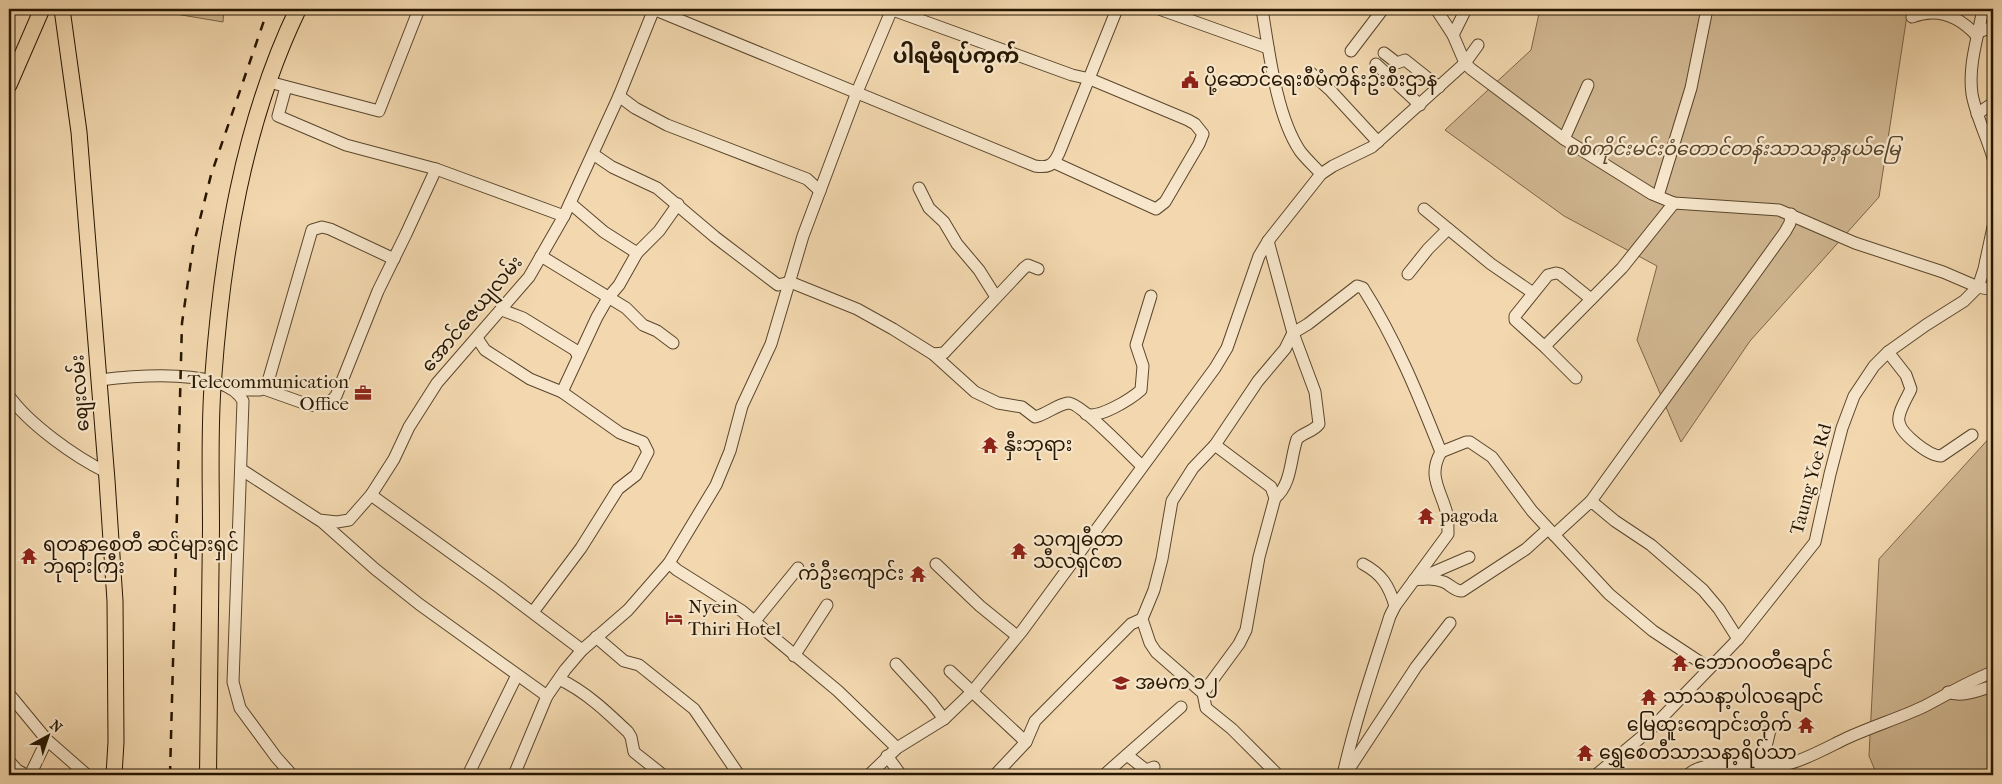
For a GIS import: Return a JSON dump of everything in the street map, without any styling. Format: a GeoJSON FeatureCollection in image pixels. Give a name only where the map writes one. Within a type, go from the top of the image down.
{"type":"FeatureCollection","features":[{"type":"Feature","properties":{"kind":"highway"},"geometry":{"type":"LineString","coordinates":[[208,775],[212,382],[224,278],[237,187],[269,82],[289,27],[298,9]]}},
{"type":"Feature","properties":{"kind":"main road"},"geometry":{"type":"LineString","coordinates":[[9,85],[42,9]]}},
{"type":"Feature","properties":{"kind":"main road","name":"စျေးလမ်း"},"geometry":{"type":"LineString","coordinates":[[62,9],[79,132],[100,380],[114,601],[116,742],[114,775]]}},
{"type":"Feature","properties":{"kind":"street"},"geometry":{"type":"LineString","coordinates":[[269,82],[380,111],[419,9]]}},
{"type":"Feature","properties":{"kind":"street"},"geometry":{"type":"LineString","coordinates":[[654,9],[1034,166],[1046,168],[1055,163],[1117,9]]}},
{"type":"Feature","properties":{"kind":"street","name":"အောင်ဇေယျလမ်း"},"geometry":{"type":"LineString","coordinates":[[319,520],[337,522],[349,520],[372,495],[394,460],[410,427],[436,383],[529,277],[564,216],[593,154],[654,9]]}},
{"type":"Feature","properties":{"kind":"street"},"geometry":{"type":"LineString","coordinates":[[514,775],[547,696],[582,650],[628,610],[669,563],[716,485],[730,450],[742,406],[771,344],[803,236],[857,92],[891,9],[1072,76],[1090,79],[1195,124],[1203,134],[1165,202],[1156,209],[1055,163]]}},
{"type":"Feature","properties":{"kind":"street"},"geometry":{"type":"LineString","coordinates":[[1158,9],[1268,48]]}},
{"type":"Feature","properties":{"kind":"street"},"geometry":{"type":"LineString","coordinates":[[1262,9],[1268,48],[1286,124],[1300,151],[1321,174]]}},
{"type":"Feature","properties":{"kind":"street"},"geometry":{"type":"LineString","coordinates":[[1351,51],[1383,9]]}},
{"type":"Feature","properties":{"kind":"street"},"geometry":{"type":"LineString","coordinates":[[1436,9],[1453,35],[1465,63],[1564,139],[1658,196],[1674,203],[1779,210],[1855,243],[1943,272],[1978,287],[1993,290]]}},
{"type":"Feature","properties":{"kind":"street"},"geometry":{"type":"LineString","coordinates":[[1453,35],[1466,9]]}},
{"type":"Feature","properties":{"kind":"street"},"geometry":{"type":"LineString","coordinates":[[1658,196],[1691,88],[1707,9]]}},
{"type":"Feature","properties":{"kind":"street"},"geometry":{"type":"LineString","coordinates":[[1983,9],[1971,82],[1977,114],[1993,158]]}},
{"type":"Feature","properties":{"kind":"street"},"geometry":{"type":"LineString","coordinates":[[1912,17],[1928,12],[1949,15],[1964,23],[1978,34]]}},
{"type":"Feature","properties":{"kind":"street"},"geometry":{"type":"LineString","coordinates":[[1978,34],[1993,28]]}},
{"type":"Feature","properties":{"kind":"street"},"geometry":{"type":"LineString","coordinates":[[869,775],[897,748],[944,719],[972,692],[1017,636],[1215,368],[1227,348],[1259,256],[1268,241],[1321,174],[1372,147],[1465,63],[1478,45]]}},
{"type":"Feature","properties":{"kind":"street"},"geometry":{"type":"LineString","coordinates":[[1384,53],[1397,63],[1404,60],[1439,87]]}},
{"type":"Feature","properties":{"kind":"street"},"geometry":{"type":"LineString","coordinates":[[1376,64],[1420,105]]}},
{"type":"Feature","properties":{"kind":"street"},"geometry":{"type":"LineString","coordinates":[[1310,73],[1331,91],[1378,142]]}},
{"type":"Feature","properties":{"kind":"street"},"geometry":{"type":"LineString","coordinates":[[1564,139],[1588,85]]}},
{"type":"Feature","properties":{"kind":"street"},"geometry":{"type":"LineString","coordinates":[[286,87],[278,116],[346,145],[436,170],[564,216]]}},
{"type":"Feature","properties":{"kind":"street"},"geometry":{"type":"LineString","coordinates":[[619,96],[635,108],[667,125],[807,179],[820,191]]}},
{"type":"Feature","properties":{"kind":"street"},"geometry":{"type":"LineString","coordinates":[[1977,114],[1993,103]]}},
{"type":"Feature","properties":{"kind":"street"},"geometry":{"type":"LineString","coordinates":[[593,154],[612,166],[657,188],[715,237],[778,285],[790,282],[857,309],[914,340],[933,354],[966,386],[998,403],[1022,407],[1035,417],[1071,403],[1086,414],[1142,466]]}},
{"type":"Feature","properties":{"kind":"street"},"geometry":{"type":"LineString","coordinates":[[100,380],[149,375],[212,382],[235,390],[253,391],[264,389],[309,405],[325,405],[331,402],[336,396],[378,291],[436,170]]}},
{"type":"Feature","properties":{"kind":"street"},"geometry":{"type":"LineString","coordinates":[[919,188],[929,208],[944,222],[957,244],[979,270],[996,297]]}},
{"type":"Feature","properties":{"kind":"street"},"geometry":{"type":"LineString","coordinates":[[570,202],[604,232],[638,253]]}},
{"type":"Feature","properties":{"kind":"street"},"geometry":{"type":"LineString","coordinates":[[1546,348],[1553,337],[1622,268],[1674,203]]}},
{"type":"Feature","properties":{"kind":"street"},"geometry":{"type":"LineString","coordinates":[[562,392],[597,317],[608,298],[638,253],[659,231],[678,204]]}},
{"type":"Feature","properties":{"kind":"street"},"geometry":{"type":"LineString","coordinates":[[1424,209],[1491,264],[1533,293]]}},
{"type":"Feature","properties":{"kind":"street"},"geometry":{"type":"LineString","coordinates":[[1418,579],[1431,578],[1445,582],[1456,591],[1462,591],[1551,532],[1591,501],[1781,238],[1790,223],[1791,214]]}},
{"type":"Feature","properties":{"kind":"street"},"geometry":{"type":"LineString","coordinates":[[264,389],[270,379],[312,230],[322,227],[330,229],[394,259]]}},
{"type":"Feature","properties":{"kind":"street"},"geometry":{"type":"LineString","coordinates":[[1978,287],[1993,227]]}},
{"type":"Feature","properties":{"kind":"street"},"geometry":{"type":"LineString","coordinates":[[1408,274],[1428,249],[1448,229]]}},
{"type":"Feature","properties":{"kind":"street"},"geometry":{"type":"LineString","coordinates":[[1203,693],[1239,644],[1246,630],[1259,557],[1276,498],[1282,493],[1286,484],[1297,439],[1319,424],[1315,392],[1294,333],[1268,241]]}},
{"type":"Feature","properties":{"kind":"street"},"geometry":{"type":"LineString","coordinates":[[541,256],[626,308],[643,325],[656,331],[673,343]]}},
{"type":"Feature","properties":{"kind":"street"},"geometry":{"type":"LineString","coordinates":[[1986,261],[1993,278]]}},
{"type":"Feature","properties":{"kind":"street"},"geometry":{"type":"LineString","coordinates":[[933,354],[944,353],[1028,265],[1038,269]]}},
{"type":"Feature","properties":{"kind":"street"},"geometry":{"type":"LineString","coordinates":[[1576,378],[1515,320],[1515,316],[1548,275],[1556,273],[1560,274],[1591,299]]}},
{"type":"Feature","properties":{"kind":"street"},"geometry":{"type":"LineString","coordinates":[[1278,775],[1232,729],[1206,708],[1203,693],[1156,652],[1150,643],[1142,619],[1154,590],[1162,559],[1172,501],[1193,468],[1216,445],[1258,381],[1285,349],[1294,333],[1357,286],[1363,288],[1382,317],[1408,369],[1441,452]]}},
{"type":"Feature","properties":{"kind":"street","name":"Taung Yoe Rd"},"geometry":{"type":"LineString","coordinates":[[1596,775],[1651,729],[1738,639],[1815,542],[1830,474],[1848,409],[1863,381],[1888,352],[1926,324],[1964,301],[1978,287]]}},
{"type":"Feature","properties":{"kind":"street"},"geometry":{"type":"LineString","coordinates":[[1086,414],[1091,416],[1102,412],[1131,398],[1141,390],[1143,366],[1136,344],[1152,296]]}},
{"type":"Feature","properties":{"kind":"street"},"geometry":{"type":"LineString","coordinates":[[502,310],[523,318],[575,350],[578,356]]}},
{"type":"Feature","properties":{"kind":"street"},"geometry":{"type":"LineString","coordinates":[[477,338],[485,350],[522,374],[562,392],[620,433],[643,442],[648,452],[636,475],[618,489],[580,548],[533,612]]}},
{"type":"Feature","properties":{"kind":"street"},"geometry":{"type":"LineString","coordinates":[[1888,352],[1906,375],[1911,389],[1899,417],[1899,422],[1912,439],[1929,454],[1941,456],[1972,435]]}},
{"type":"Feature","properties":{"kind":"street"},"geometry":{"type":"LineString","coordinates":[[235,390],[243,401],[244,408],[233,682],[240,708],[276,757],[292,775]]}},
{"type":"Feature","properties":{"kind":"street"},"geometry":{"type":"LineString","coordinates":[[9,396],[17,408],[29,419],[82,459],[106,472]]}},
{"type":"Feature","properties":{"kind":"street"},"geometry":{"type":"LineString","coordinates":[[1344,775],[1350,742],[1363,697],[1395,606],[1418,579],[1448,534],[1446,514],[1434,470],[1436,460],[1441,452],[1466,442],[1470,442],[1492,456],[1532,511],[1609,594],[1653,631],[1709,668]]}},
{"type":"Feature","properties":{"kind":"street"},"geometry":{"type":"LineString","coordinates":[[1216,445],[1271,487],[1276,498]]}},
{"type":"Feature","properties":{"kind":"street"},"geometry":{"type":"LineString","coordinates":[[242,470],[319,520],[419,604],[547,696]]}},
{"type":"Feature","properties":{"kind":"street"},"geometry":{"type":"LineString","coordinates":[[372,495],[582,650]]}},
{"type":"Feature","properties":{"kind":"street"},"geometry":{"type":"LineString","coordinates":[[1591,501],[1615,521],[1651,545],[1703,590],[1719,609],[1738,639]]}},
{"type":"Feature","properties":{"kind":"street"},"geometry":{"type":"LineString","coordinates":[[1418,579],[1469,557]]}},
{"type":"Feature","properties":{"kind":"street"},"geometry":{"type":"LineString","coordinates":[[669,563],[742,611],[838,691],[897,748]]}},
{"type":"Feature","properties":{"kind":"street"},"geometry":{"type":"LineString","coordinates":[[936,564],[980,606],[1017,636]]}},
{"type":"Feature","properties":{"kind":"street"},"geometry":{"type":"LineString","coordinates":[[1362,564],[1373,569],[1381,577],[1390,591],[1395,606]]}},
{"type":"Feature","properties":{"kind":"street"},"geometry":{"type":"LineString","coordinates":[[754,622],[798,568]]}},
{"type":"Feature","properties":{"kind":"street"},"geometry":{"type":"LineString","coordinates":[[794,656],[827,605]]}},
{"type":"Feature","properties":{"kind":"street"},"geometry":{"type":"LineString","coordinates":[[995,775],[1026,742],[1035,721],[1131,624],[1142,619]]}},
{"type":"Feature","properties":{"kind":"street"},"geometry":{"type":"LineString","coordinates":[[1344,775],[1416,667],[1450,623]]}},
{"type":"Feature","properties":{"kind":"street"},"geometry":{"type":"LineString","coordinates":[[596,638],[624,661],[639,665],[694,710],[739,775]]}},
{"type":"Feature","properties":{"kind":"street"},"geometry":{"type":"LineString","coordinates":[[896,664],[944,719]]}},
{"type":"Feature","properties":{"kind":"street"},"geometry":{"type":"LineString","coordinates":[[950,671],[1026,742]]}},
{"type":"Feature","properties":{"kind":"street"},"geometry":{"type":"LineString","coordinates":[[1688,775],[1693,770],[1715,765],[1753,763],[1778,765],[1794,762],[1873,726],[1925,706],[1948,692],[1993,672]]}},
{"type":"Feature","properties":{"kind":"street"},"geometry":{"type":"LineString","coordinates":[[468,775],[517,675]]}},
{"type":"Feature","properties":{"kind":"street"},"geometry":{"type":"LineString","coordinates":[[559,679],[568,683],[600,706],[628,732],[634,752],[663,775]]}},
{"type":"Feature","properties":{"kind":"street"},"geometry":{"type":"LineString","coordinates":[[1948,692],[1954,695],[1962,695],[1993,686]]}},
{"type":"Feature","properties":{"kind":"street"},"geometry":{"type":"LineString","coordinates":[[9,694],[47,740],[87,775]]}},
{"type":"Feature","properties":{"kind":"street"},"geometry":{"type":"LineString","coordinates":[[1104,775],[1181,707]]}},
{"type":"Feature","properties":{"kind":"street"},"geometry":{"type":"LineString","coordinates":[[1753,763],[1764,755],[1770,730]]}},
{"type":"Feature","properties":{"kind":"street"},"geometry":{"type":"LineString","coordinates":[[30,775],[47,740]]}},
{"type":"Feature","properties":{"kind":"street"},"geometry":{"type":"LineString","coordinates":[[1127,755],[1146,770],[1154,768]]}},
{"type":"Feature","properties":{"kind":"street"},"geometry":{"type":"LineString","coordinates":[[887,756],[902,775]]}},
{"type":"Feature","properties":{"kind":"street"},"geometry":{"type":"LineString","coordinates":[[9,760],[16,770],[26,775]]}},
{"type":"Feature","properties":{"kind":"street"},"geometry":{"type":"LineString","coordinates":[[1611,762],[1621,775]]}},
{"type":"Feature","properties":{"kind":"street"},"geometry":{"type":"LineString","coordinates":[[1778,765],[1784,775]]}},
{"type":"Feature","properties":{"kind":"green space"},"geometry":{"type":"Polygon","coordinates":[[[146,9],[224,9],[223,22],[146,9]]]}},
{"type":"Feature","properties":{"kind":"green space","name":"စစ်ကိုင်းမင်းဝံတောင်တန်းသာသနာ့နယ်မြေ"},"geometry":{"type":"Polygon","coordinates":[[[1540,9],[1908,9],[1879,197],[1750,341],[1681,442],[1637,340],[1657,266],[1564,216],[1445,130],[1531,50],[1540,9]]]}},
{"type":"Feature","properties":{"kind":"green space"},"geometry":{"type":"Polygon","coordinates":[[[1993,434],[1993,775],[1877,775],[1869,756],[1879,559],[1993,434]]]}},
{"type":"Feature","properties":{"kind":"railway"},"geometry":{"type":"LineString","coordinates":[[170,775],[182,323],[193,247],[211,175],[268,9]]}},
{"type":"Feature","properties":{"kind":"place","name":"ပို့ဆောင်ရေးစီမံကိန်းဦးစီးဌာန"},"geometry":{"type":"Point","coordinates":[1190,80]}},
{"type":"Feature","properties":{"kind":"place","name":"Telecommunication Office"},"geometry":{"type":"Point","coordinates":[363,393]}},
{"type":"Feature","properties":{"kind":"place","name":"နှီးဘုရား"},"geometry":{"type":"Point","coordinates":[990,445]}},
{"type":"Feature","properties":{"kind":"place","name":"pagoda"},"geometry":{"type":"Point","coordinates":[1426,516]}},
{"type":"Feature","properties":{"kind":"place","name":"သကျဓီတာ သီလရှင်စာ"},"geometry":{"type":"Point","coordinates":[1019,551]}},
{"type":"Feature","properties":{"kind":"place","name":"ရတနာစေတီ ဆင်များရှင် ဘုရားကြီး"},"geometry":{"type":"Point","coordinates":[29,556]}},
{"type":"Feature","properties":{"kind":"place","name":"ကံဦးကျောင်း"},"geometry":{"type":"Point","coordinates":[918,574]}},
{"type":"Feature","properties":{"kind":"place","name":"Nyein Thiri Hotel"},"geometry":{"type":"Point","coordinates":[674,618]}},
{"type":"Feature","properties":{"kind":"place","name":"ဘောဂဝတီချောင်"},"geometry":{"type":"Point","coordinates":[1680,663]}},
{"type":"Feature","properties":{"kind":"place","name":"အမက ၁၂"},"geometry":{"type":"Point","coordinates":[1121,683]}},
{"type":"Feature","properties":{"kind":"place","name":"သာသနာ့ပါလချောင်"},"geometry":{"type":"Point","coordinates":[1649,697]}},
{"type":"Feature","properties":{"kind":"place","name":"မြေထူးကျောင်းတိုက်"},"geometry":{"type":"Point","coordinates":[1806,725]}},
{"type":"Feature","properties":{"kind":"place","name":"ရွှေစေတီသာသနာ့ရိပ်သာ"},"geometry":{"type":"Point","coordinates":[1585,753]}},
{"type":"Feature","properties":{"kind":"district","name":"ပါရမီရပ်ကွက်"},"geometry":{"type":"Point","coordinates":[956,56]}}]}
